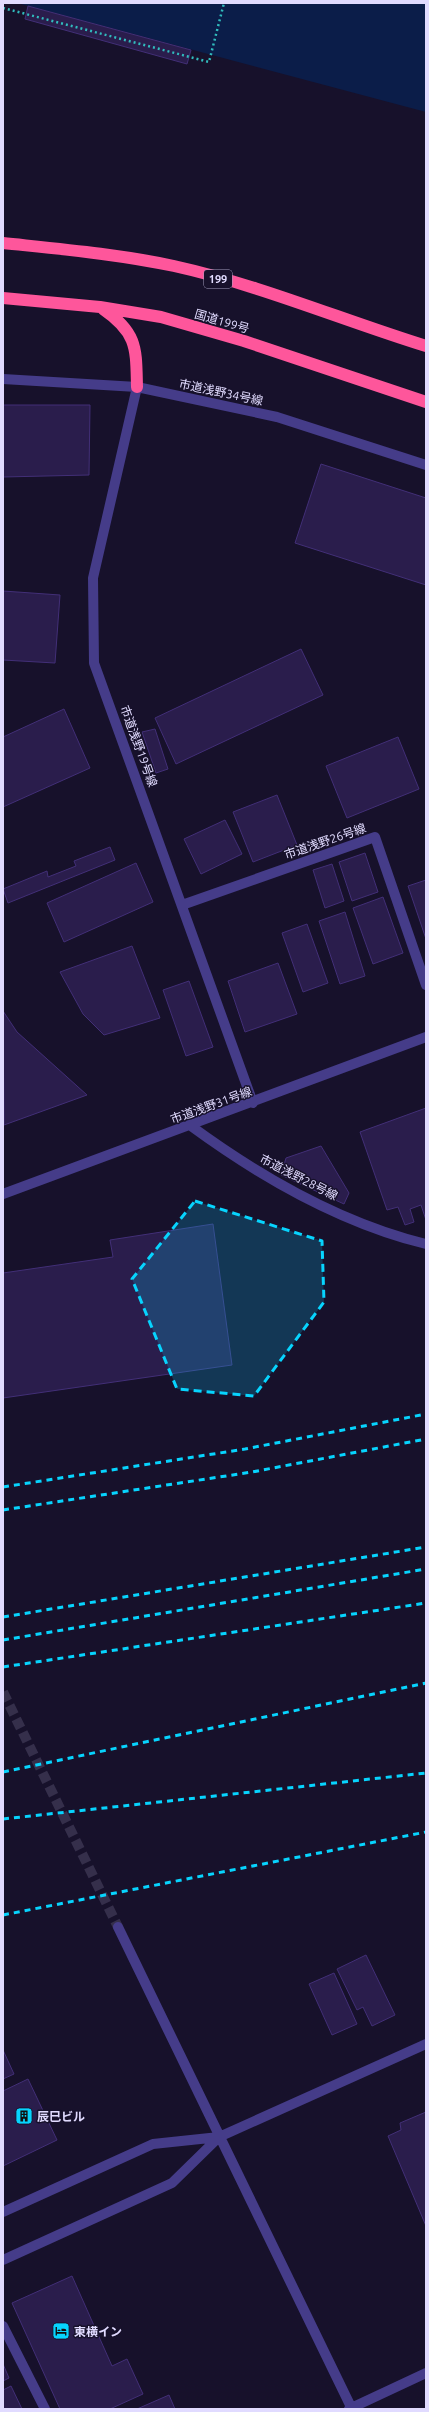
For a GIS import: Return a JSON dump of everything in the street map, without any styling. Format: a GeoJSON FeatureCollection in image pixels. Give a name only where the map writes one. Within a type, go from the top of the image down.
{"type":"FeatureCollection","features":[{"type":"Feature","properties":{"kind":"highway","name":"199"},"geometry":{"type":"LineString","coordinates":[[3,243],[64,249],[174,266],[289,299],[426,346]]}},
{"type":"Feature","properties":{"kind":"highway","name":"国道199号"},"geometry":{"type":"LineString","coordinates":[[3,298],[100,307],[161,318],[244,341],[426,402]]}},
{"type":"Feature","properties":{"kind":"highway"},"geometry":{"type":"LineString","coordinates":[[100,307],[117,319],[129,332],[136,352],[137,387]]}},
{"type":"Feature","properties":{"kind":"street","name":"市道浅野34号線"},"geometry":{"type":"LineString","coordinates":[[3,379],[137,387],[277,417],[426,465]]}},
{"type":"Feature","properties":{"kind":"street","name":"市道浅野19号線"},"geometry":{"type":"LineString","coordinates":[[137,387],[93,578],[94,663],[253,1103]]}},
{"type":"Feature","properties":{"kind":"street","name":"市道浅野26号線"},"geometry":{"type":"LineString","coordinates":[[182,905],[375,837],[426,985]]}},
{"type":"Feature","properties":{"kind":"street","name":"市道浅野31号線"},"geometry":{"type":"LineString","coordinates":[[3,1194],[253,1103],[426,1037]]}},
{"type":"Feature","properties":{"kind":"street","name":"市道浅野28号線"},"geometry":{"type":"LineString","coordinates":[[191,1126],[237,1160],[306,1198],[396,1236],[426,1244]]}},
{"type":"Feature","properties":{"kind":"street"},"geometry":{"type":"LineString","coordinates":[[118,1927],[351,2409],[426,2373]]}},
{"type":"Feature","properties":{"kind":"street"},"geometry":{"type":"LineString","coordinates":[[3,2212],[153,2144],[219,2137],[426,2044]]}},
{"type":"Feature","properties":{"kind":"street"},"geometry":{"type":"LineString","coordinates":[[3,2260],[172,2183],[219,2137]]}},
{"type":"Feature","properties":{"kind":"street"},"geometry":{"type":"LineString","coordinates":[[3,2326],[45,2409]]}},
{"type":"Feature","properties":{"kind":"path"},"geometry":{"type":"LineString","coordinates":[[3,8],[210,62],[224,3]]}},
{"type":"Feature","properties":{"kind":"highlighted area"},"geometry":{"type":"Polygon","coordinates":[[[195,1201],[322,1241],[324,1302],[254,1396],[177,1389],[132,1279],[195,1201]]]}},
{"type":"Feature","properties":{"kind":"water"},"geometry":{"type":"Polygon","coordinates":[[[21,3],[426,3],[426,112],[21,4],[21,3]]]}},
{"type":"Feature","properties":{"kind":"building"},"geometry":{"type":"Polygon","coordinates":[[[28,6],[191,50],[187,64],[25,19],[28,6]]]}},
{"type":"Feature","properties":{"kind":"building"},"geometry":{"type":"Polygon","coordinates":[[[3,405],[90,405],[89,475],[3,477],[3,405]]]}},
{"type":"Feature","properties":{"kind":"building"},"geometry":{"type":"Polygon","coordinates":[[[321,464],[426,498],[426,585],[295,543],[321,464]]]}},
{"type":"Feature","properties":{"kind":"building"},"geometry":{"type":"Polygon","coordinates":[[[3,591],[60,595],[55,663],[3,660],[3,591]]]}},
{"type":"Feature","properties":{"kind":"building"},"geometry":{"type":"Polygon","coordinates":[[[301,649],[323,695],[176,764],[155,718],[301,649]]]}},
{"type":"Feature","properties":{"kind":"building"},"geometry":{"type":"Polygon","coordinates":[[[64,709],[90,768],[3,807],[3,737],[64,709]]]}},
{"type":"Feature","properties":{"kind":"building"},"geometry":{"type":"Polygon","coordinates":[[[155,729],[168,769],[156,773],[142,732],[155,729]]]}},
{"type":"Feature","properties":{"kind":"building"},"geometry":{"type":"Polygon","coordinates":[[[398,737],[419,789],[347,818],[326,766],[398,737]]]}},
{"type":"Feature","properties":{"kind":"building"},"geometry":{"type":"Polygon","coordinates":[[[277,795],[297,845],[253,862],[233,812],[277,795]]]}},
{"type":"Feature","properties":{"kind":"building"},"geometry":{"type":"Polygon","coordinates":[[[225,820],[242,854],[201,874],[184,839],[225,820]]]}},
{"type":"Feature","properties":{"kind":"building"},"geometry":{"type":"Polygon","coordinates":[[[110,847],[115,860],[8,903],[3,889],[47,871],[48,877],[76,866],[74,861],[110,847]]]}},
{"type":"Feature","properties":{"kind":"building"},"geometry":{"type":"Polygon","coordinates":[[[365,853],[378,892],[352,901],[339,862],[365,853]]]}},
{"type":"Feature","properties":{"kind":"building"},"geometry":{"type":"Polygon","coordinates":[[[136,863],[153,902],[64,942],[47,903],[136,863]]]}},
{"type":"Feature","properties":{"kind":"building"},"geometry":{"type":"Polygon","coordinates":[[[332,864],[344,901],[325,908],[313,870],[332,864]]]}},
{"type":"Feature","properties":{"kind":"building"},"geometry":{"type":"Polygon","coordinates":[[[426,880],[426,939],[408,886],[426,880]]]}},
{"type":"Feature","properties":{"kind":"building"},"geometry":{"type":"Polygon","coordinates":[[[383,897],[403,953],[373,964],[353,908],[383,897]]]}},
{"type":"Feature","properties":{"kind":"building"},"geometry":{"type":"Polygon","coordinates":[[[345,912],[365,976],[340,984],[319,921],[345,912]]]}},
{"type":"Feature","properties":{"kind":"building"},"geometry":{"type":"Polygon","coordinates":[[[307,924],[328,983],[303,992],[282,933],[307,924]]]}},
{"type":"Feature","properties":{"kind":"building"},"geometry":{"type":"Polygon","coordinates":[[[132,946],[160,1018],[104,1035],[83,1014],[60,972],[132,946]]]}},
{"type":"Feature","properties":{"kind":"building"},"geometry":{"type":"Polygon","coordinates":[[[278,963],[297,1014],[245,1032],[228,981],[278,963]]]}},
{"type":"Feature","properties":{"kind":"building"},"geometry":{"type":"Polygon","coordinates":[[[189,981],[213,1047],[186,1056],[163,990],[189,981]]]}},
{"type":"Feature","properties":{"kind":"building"},"geometry":{"type":"Polygon","coordinates":[[[3,1011],[17,1032],[87,1095],[4,1125],[3,1011]]]}},
{"type":"Feature","properties":{"kind":"building"},"geometry":{"type":"Polygon","coordinates":[[[426,1108],[426,1220],[421,1205],[410,1209],[414,1222],[405,1225],[398,1207],[387,1210],[360,1132],[426,1108]]]}},
{"type":"Feature","properties":{"kind":"building"},"geometry":{"type":"Polygon","coordinates":[[[321,1146],[349,1193],[344,1204],[281,1175],[286,1158],[321,1146]]]}},
{"type":"Feature","properties":{"kind":"building"},"geometry":{"type":"Polygon","coordinates":[[[213,1224],[232,1365],[3,1398],[3,1273],[113,1257],[110,1240],[213,1224]]]}},
{"type":"Feature","properties":{"kind":"building"},"geometry":{"type":"Polygon","coordinates":[[[366,1955],[395,2015],[372,2026],[363,2007],[357,2010],[337,1969],[366,1955]]]}},
{"type":"Feature","properties":{"kind":"building"},"geometry":{"type":"Polygon","coordinates":[[[334,1973],[357,2024],[332,2035],[309,1984],[334,1973]]]}},
{"type":"Feature","properties":{"kind":"building"},"geometry":{"type":"Polygon","coordinates":[[[3,2050],[14,2074],[3,2079],[3,2050]]]}},
{"type":"Feature","properties":{"kind":"building","name":"辰巳ビル"},"geometry":{"type":"Polygon","coordinates":[[[28,2079],[57,2140],[3,2166],[3,2091],[28,2079]]]}},
{"type":"Feature","properties":{"kind":"building"},"geometry":{"type":"Polygon","coordinates":[[[426,2112],[426,2226],[388,2136],[401,2130],[400,2123],[426,2112]]]}},
{"type":"Feature","properties":{"kind":"building","name":"東横イン"},"geometry":{"type":"Polygon","coordinates":[[[72,2276],[112,2366],[127,2359],[143,2394],[110,2409],[60,2409],[12,2303],[72,2276]]]}},
{"type":"Feature","properties":{"kind":"building"},"geometry":{"type":"Polygon","coordinates":[[[3,2364],[9,2378],[3,2381],[3,2364]]]}},
{"type":"Feature","properties":{"kind":"building"},"geometry":{"type":"Polygon","coordinates":[[[11,2386],[22,2409],[3,2409],[3,2390],[11,2386]]]}},
{"type":"Feature","properties":{"kind":"building"},"geometry":{"type":"Polygon","coordinates":[[[169,2395],[175,2409],[137,2409],[169,2395]]]}},
{"type":"Feature","properties":{"kind":"tunnel"},"geometry":{"type":"LineString","coordinates":[[3,1692],[118,1927]]}},
{"type":"Feature","properties":{"kind":"railway"},"geometry":{"type":"LineString","coordinates":[[3,1487],[245,1449],[426,1414]]}},
{"type":"Feature","properties":{"kind":"railway"},"geometry":{"type":"LineString","coordinates":[[3,1510],[252,1472],[426,1439]]}},
{"type":"Feature","properties":{"kind":"railway"},"geometry":{"type":"LineString","coordinates":[[3,1617],[426,1547]]}},
{"type":"Feature","properties":{"kind":"railway"},"geometry":{"type":"LineString","coordinates":[[3,1640],[426,1569]]}},
{"type":"Feature","properties":{"kind":"railway"},"geometry":{"type":"LineString","coordinates":[[3,1667],[426,1603]]}},
{"type":"Feature","properties":{"kind":"railway"},"geometry":{"type":"LineString","coordinates":[[3,1772],[426,1683]]}},
{"type":"Feature","properties":{"kind":"railway"},"geometry":{"type":"LineString","coordinates":[[3,1819],[426,1773]]}},
{"type":"Feature","properties":{"kind":"railway"},"geometry":{"type":"LineString","coordinates":[[3,1915],[426,1832]]}},
{"type":"Feature","properties":{"kind":"place","name":"辰巳ビル"},"geometry":{"type":"Point","coordinates":[24,2116]}},
{"type":"Feature","properties":{"kind":"place","name":"東横イン"},"geometry":{"type":"Point","coordinates":[61,2331]}}]}
